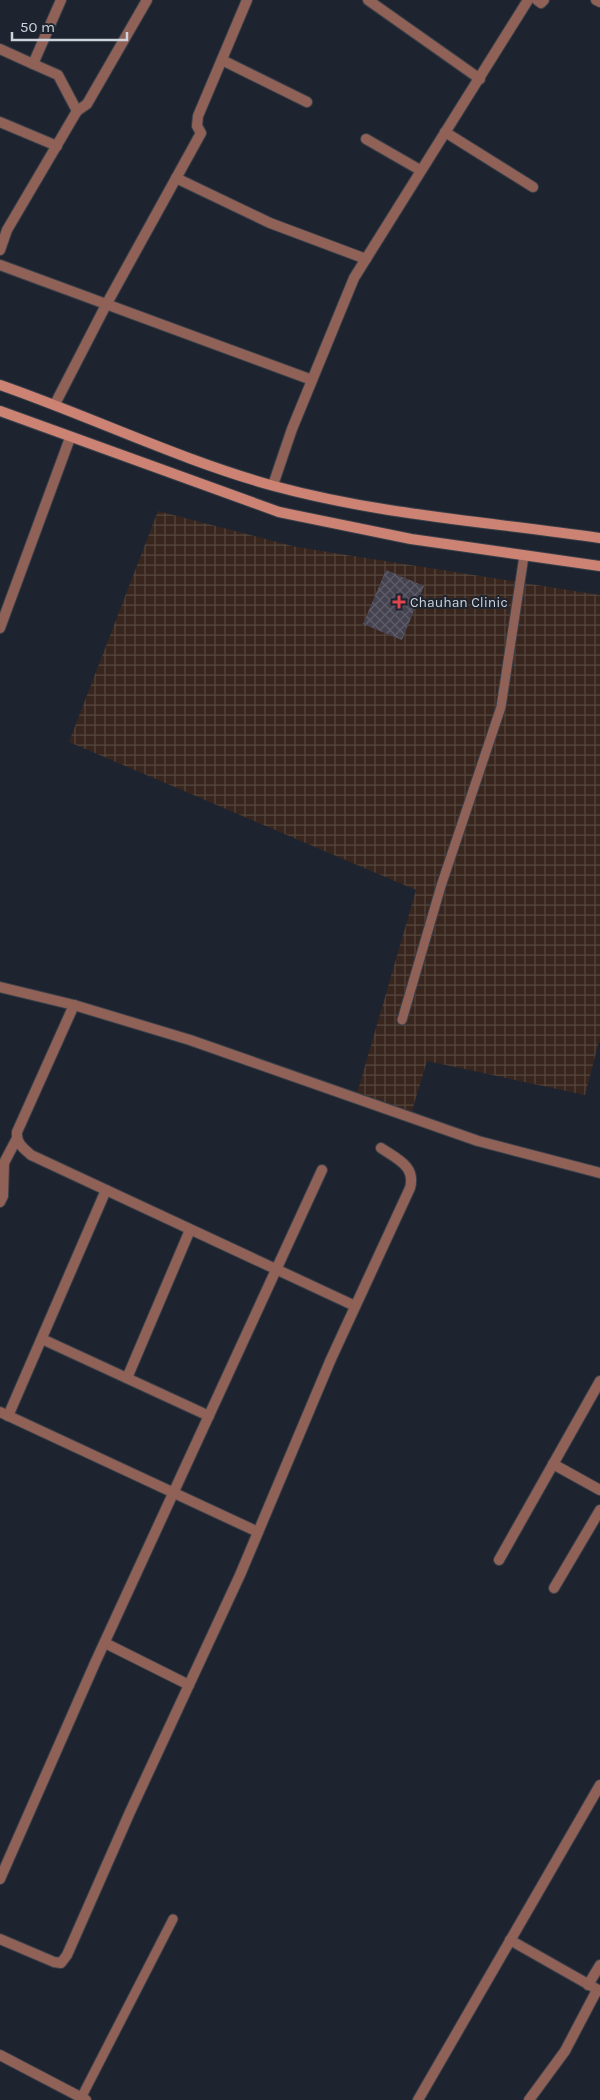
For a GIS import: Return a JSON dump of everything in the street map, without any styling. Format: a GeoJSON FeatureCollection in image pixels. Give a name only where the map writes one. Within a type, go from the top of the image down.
{"type":"FeatureCollection","features":[{"type":"Feature","properties":{"kind":"main road"},"geometry":{"type":"LineString","coordinates":[[0,385],[54,404],[196,460],[273,485],[337,501],[395,511],[600,538]]}},
{"type":"Feature","properties":{"kind":"main road"},"geometry":{"type":"LineString","coordinates":[[0,411],[70,438],[279,512],[362,530],[600,566]]}},
{"type":"Feature","properties":{"kind":"street"},"geometry":{"type":"LineString","coordinates":[[34,64],[61,0]]}},
{"type":"Feature","properties":{"kind":"street"},"geometry":{"type":"LineString","coordinates":[[0,250],[7,230],[77,111],[87,104],[147,0]]}},
{"type":"Feature","properties":{"kind":"street"},"geometry":{"type":"LineString","coordinates":[[54,404],[201,133],[197,126],[198,116],[247,0]]}},
{"type":"Feature","properties":{"kind":"street"},"geometry":{"type":"LineString","coordinates":[[368,0],[480,79]]}},
{"type":"Feature","properties":{"kind":"street"},"geometry":{"type":"LineString","coordinates":[[273,485],[292,429],[354,278],[528,0]]}},
{"type":"Feature","properties":{"kind":"street"},"geometry":{"type":"LineString","coordinates":[[537,0],[541,3],[544,0]]}},
{"type":"Feature","properties":{"kind":"street"},"geometry":{"type":"LineString","coordinates":[[596,0],[600,2]]}},
{"type":"Feature","properties":{"kind":"street"},"geometry":{"type":"LineString","coordinates":[[0,49],[58,75],[77,111]]}},
{"type":"Feature","properties":{"kind":"street"},"geometry":{"type":"LineString","coordinates":[[222,60],[307,102]]}},
{"type":"Feature","properties":{"kind":"street"},"geometry":{"type":"LineString","coordinates":[[0,122],[57,146]]}},
{"type":"Feature","properties":{"kind":"street"},"geometry":{"type":"LineString","coordinates":[[445,132],[533,187]]}},
{"type":"Feature","properties":{"kind":"street"},"geometry":{"type":"LineString","coordinates":[[366,139],[420,170]]}},
{"type":"Feature","properties":{"kind":"street"},"geometry":{"type":"LineString","coordinates":[[176,178],[270,223],[366,259]]}},
{"type":"Feature","properties":{"kind":"street"},"geometry":{"type":"LineString","coordinates":[[0,265],[312,380]]}},
{"type":"Feature","properties":{"kind":"street"},"geometry":{"type":"LineString","coordinates":[[0,628],[70,438]]}},
{"type":"Feature","properties":{"kind":"street"},"geometry":{"type":"LineString","coordinates":[[0,986],[74,1005],[190,1040],[478,1141],[600,1173]]}},
{"type":"Feature","properties":{"kind":"street"},"geometry":{"type":"LineString","coordinates":[[0,1202],[3,1196],[2,1165],[16,1140],[17,1132],[74,1005]]}},
{"type":"Feature","properties":{"kind":"street"},"geometry":{"type":"LineString","coordinates":[[16,1140],[31,1154],[355,1306]]}},
{"type":"Feature","properties":{"kind":"street"},"geometry":{"type":"LineString","coordinates":[[0,1939],[54,1962],[61,1962],[67,1955],[258,1532],[355,1306],[411,1182],[410,1170],[381,1148]]}},
{"type":"Feature","properties":{"kind":"street"},"geometry":{"type":"LineString","coordinates":[[0,1879],[105,1643],[322,1170]]}},
{"type":"Feature","properties":{"kind":"street"},"geometry":{"type":"LineString","coordinates":[[106,1190],[42,1339],[4,1414],[258,1532]]}},
{"type":"Feature","properties":{"kind":"street"},"geometry":{"type":"LineString","coordinates":[[127,1378],[190,1230]]}},
{"type":"Feature","properties":{"kind":"street"},"geometry":{"type":"LineString","coordinates":[[42,1339],[209,1416]]}},
{"type":"Feature","properties":{"kind":"street"},"geometry":{"type":"LineString","coordinates":[[499,1560],[600,1380]]}},
{"type":"Feature","properties":{"kind":"street"},"geometry":{"type":"LineString","coordinates":[[553,1464],[600,1490]]}},
{"type":"Feature","properties":{"kind":"street"},"geometry":{"type":"LineString","coordinates":[[554,1588],[600,1510]]}},
{"type":"Feature","properties":{"kind":"street"},"geometry":{"type":"LineString","coordinates":[[105,1643],[189,1685]]}},
{"type":"Feature","properties":{"kind":"street"},"geometry":{"type":"LineString","coordinates":[[418,2100],[600,1786]]}},
{"type":"Feature","properties":{"kind":"street"},"geometry":{"type":"LineString","coordinates":[[510,1940],[595,1988]]}},
{"type":"Feature","properties":{"kind":"street"},"geometry":{"type":"LineString","coordinates":[[529,2100],[565,2051],[595,1988],[600,1965]]}},
{"type":"Feature","properties":{"kind":"street"},"geometry":{"type":"LineString","coordinates":[[0,2055],[83,2099]]}},
{"type":"Feature","properties":{"kind":"lane"},"geometry":{"type":"LineString","coordinates":[[402,1020],[441,886],[501,707],[524,556]]}},
{"type":"Feature","properties":{"kind":"lane"},"geometry":{"type":"LineString","coordinates":[[83,2099],[173,1919]]}},
{"type":"Feature","properties":{"kind":"shaded area"},"geometry":{"type":"Polygon","coordinates":[[[158,511],[296,547],[600,595],[600,1037],[585,1095],[427,1061],[411,1114],[356,1097],[416,890],[69,742],[158,511]]]}},
{"type":"Feature","properties":{"kind":"building"},"geometry":{"type":"Polygon","coordinates":[[[386,570],[424,586],[402,640],[363,624],[386,570]]]}},
{"type":"Feature","properties":{"kind":"place","name":"Chauhan Clinic"},"geometry":{"type":"Point","coordinates":[399,602]}}]}
